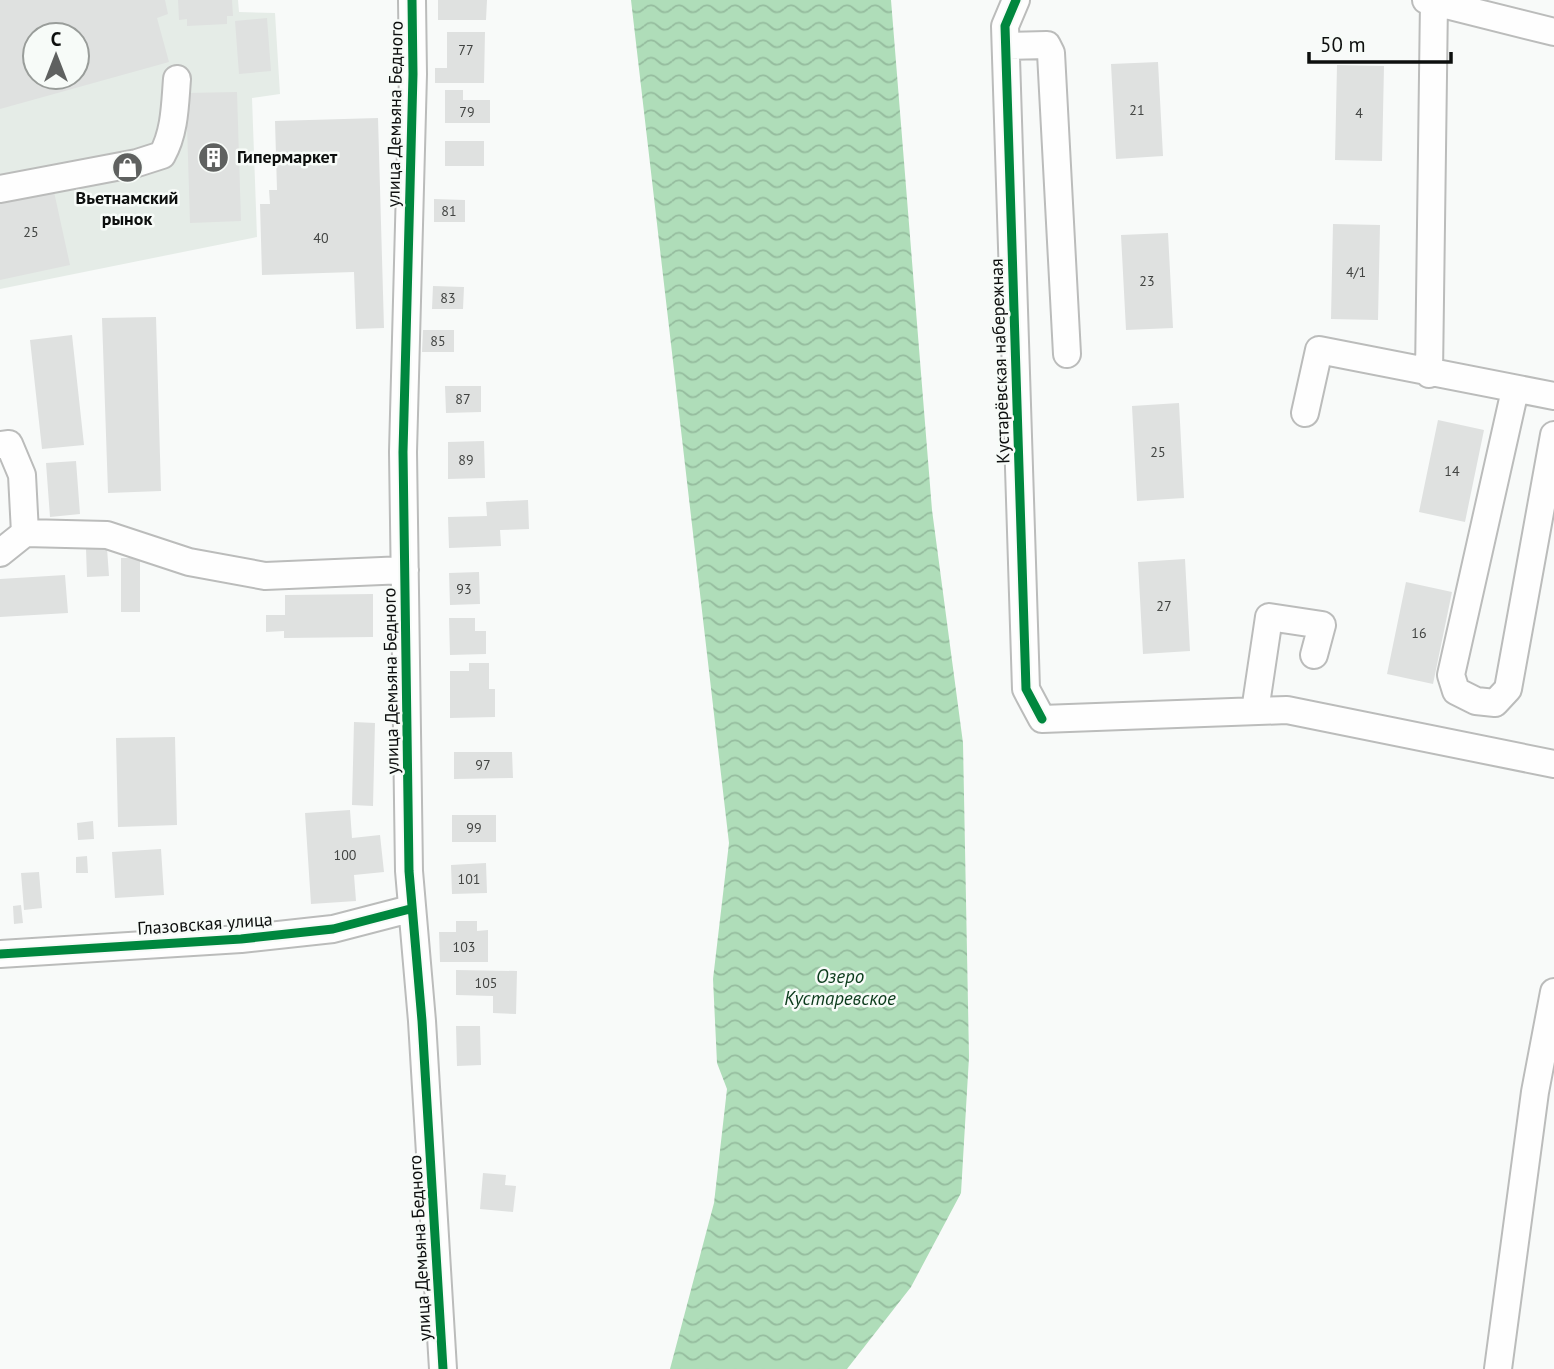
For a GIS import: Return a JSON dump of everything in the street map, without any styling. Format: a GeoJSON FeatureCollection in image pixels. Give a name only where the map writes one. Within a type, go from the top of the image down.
{"type":"FeatureCollection","features":[{"type":"Feature","properties":{"kind":"street","name":"улица Демьяна Бедного"},"geometry":{"type":"LineString","coordinates":[[412,0],[413,74],[403,452],[410,909],[422,1021],[443,1365]]}},
{"type":"Feature","properties":{"kind":"street","name":"Кустарёвская набережная"},"geometry":{"type":"LineString","coordinates":[[1016,0],[1005,26],[1027,689],[1042,719],[1255,711]]}},
{"type":"Feature","properties":{"kind":"street"},"geometry":{"type":"LineString","coordinates":[[1429,374],[1430,1],[1554,32]]}},
{"type":"Feature","properties":{"kind":"street"},"geometry":{"type":"LineString","coordinates":[[1006,46],[1047,45],[1051,53],[1067,354]]}},
{"type":"Feature","properties":{"kind":"street"},"geometry":{"type":"LineString","coordinates":[[0,189],[137,163],[162,155],[169,144],[177,79]]}},
{"type":"Feature","properties":{"kind":"street"},"geometry":{"type":"LineString","coordinates":[[1305,413],[1319,350],[1429,374],[1554,396]]}},
{"type":"Feature","properties":{"kind":"street"},"geometry":{"type":"LineString","coordinates":[[1515,390],[1451,675],[1456,691],[1476,701],[1495,702],[1508,689],[1554,435]]}},
{"type":"Feature","properties":{"kind":"street"},"geometry":{"type":"LineString","coordinates":[[0,445],[9,444],[22,475],[24,533]]}},
{"type":"Feature","properties":{"kind":"street"},"geometry":{"type":"LineString","coordinates":[[0,553],[24,533],[107,535],[189,562],[265,576],[405,570]]}},
{"type":"Feature","properties":{"kind":"street"},"geometry":{"type":"LineString","coordinates":[[1314,655],[1322,625],[1269,617],[1255,711],[1287,710],[1554,764]]}},
{"type":"Feature","properties":{"kind":"street","name":"Глазовская улица"},"geometry":{"type":"LineString","coordinates":[[0,954],[307,932],[333,929],[410,909]]}},
{"type":"Feature","properties":{"kind":"street"},"geometry":{"type":"LineString","coordinates":[[1498,1369],[1535,1092],[1554,992]]}},
{"type":"Feature","properties":{"kind":"shaded area","name":"Вьетнамский рынок"},"geometry":{"type":"Polygon","coordinates":[[[0,0],[238,0],[239,12],[275,13],[280,94],[252,98],[257,237],[0,289],[0,0]]]}},
{"type":"Feature","properties":{"kind":"water","name":"Озеро Кустаревское"},"geometry":{"type":"Polygon","coordinates":[[[631,0],[891,0],[932,510],[963,743],[969,1057],[961,1193],[911,1287],[847,1369],[670,1369],[714,1203],[727,1089],[717,1063],[713,979],[729,843],[631,0]]]}},
{"type":"Feature","properties":{"kind":"building"},"geometry":{"type":"Polygon","coordinates":[[[0,0],[165,0],[168,14],[157,18],[169,62],[91,84],[91,21],[21,21],[21,91],[65,91],[0,109],[0,0]]]}},
{"type":"Feature","properties":{"kind":"building"},"geometry":{"type":"Polygon","coordinates":[[[178,0],[232,0],[233,16],[227,16],[227,24],[187,26],[187,19],[179,20],[178,0]]]}},
{"type":"Feature","properties":{"kind":"building"},"geometry":{"type":"Polygon","coordinates":[[[438,0],[487,0],[486,20],[438,20],[438,0]]]}},
{"type":"Feature","properties":{"kind":"building"},"geometry":{"type":"Polygon","coordinates":[[[267,18],[271,71],[239,74],[235,21],[267,18]]]}},
{"type":"Feature","properties":{"kind":"building"},"geometry":{"type":"Polygon","coordinates":[[[447,32],[485,32],[484,83],[435,83],[435,68],[447,68],[447,32]]]}},
{"type":"Feature","properties":{"kind":"building"},"geometry":{"type":"Polygon","coordinates":[[[1158,62],[1163,156],[1116,159],[1111,64],[1158,62]]]}},
{"type":"Feature","properties":{"kind":"building"},"geometry":{"type":"Polygon","coordinates":[[[1337,65],[1384,66],[1382,161],[1335,160],[1337,65]]]}},
{"type":"Feature","properties":{"kind":"building"},"geometry":{"type":"Polygon","coordinates":[[[445,90],[463,90],[463,100],[490,100],[490,123],[445,123],[445,90]]]}},
{"type":"Feature","properties":{"kind":"building","name":"Гипермаркет"},"geometry":{"type":"Polygon","coordinates":[[[237,92],[241,221],[190,223],[186,93],[237,92]]]}},
{"type":"Feature","properties":{"kind":"building"},"geometry":{"type":"Polygon","coordinates":[[[378,118],[384,328],[356,329],[354,272],[262,275],[260,204],[270,204],[269,190],[277,190],[275,121],[378,118]]]}},
{"type":"Feature","properties":{"kind":"building"},"geometry":{"type":"Polygon","coordinates":[[[445,141],[484,141],[484,166],[445,166],[445,141]]]}},
{"type":"Feature","properties":{"kind":"building"},"geometry":{"type":"Polygon","coordinates":[[[53,187],[70,265],[0,280],[0,198],[53,187]]]}},
{"type":"Feature","properties":{"kind":"building"},"geometry":{"type":"Polygon","coordinates":[[[434,199],[465,200],[465,222],[434,222],[434,199]]]}},
{"type":"Feature","properties":{"kind":"building"},"geometry":{"type":"Polygon","coordinates":[[[1333,224],[1380,225],[1378,320],[1331,319],[1333,224]]]}},
{"type":"Feature","properties":{"kind":"building"},"geometry":{"type":"Polygon","coordinates":[[[1168,233],[1173,328],[1126,330],[1121,235],[1168,233]]]}},
{"type":"Feature","properties":{"kind":"building"},"geometry":{"type":"Polygon","coordinates":[[[433,286],[464,287],[463,309],[432,309],[433,286]]]}},
{"type":"Feature","properties":{"kind":"building"},"geometry":{"type":"Polygon","coordinates":[[[156,317],[161,491],[108,493],[102,318],[156,317]]]}},
{"type":"Feature","properties":{"kind":"building"},"geometry":{"type":"Polygon","coordinates":[[[423,330],[454,330],[454,352],[422,352],[423,330]]]}},
{"type":"Feature","properties":{"kind":"building"},"geometry":{"type":"Polygon","coordinates":[[[72,335],[84,445],[42,449],[30,340],[72,335]]]}},
{"type":"Feature","properties":{"kind":"building"},"geometry":{"type":"Polygon","coordinates":[[[445,386],[481,386],[481,412],[446,413],[445,386]]]}},
{"type":"Feature","properties":{"kind":"building"},"geometry":{"type":"Polygon","coordinates":[[[1179,403],[1184,498],[1137,501],[1132,406],[1179,403]]]}},
{"type":"Feature","properties":{"kind":"building"},"geometry":{"type":"Polygon","coordinates":[[[1438,420],[1484,430],[1465,522],[1419,512],[1438,420]]]}},
{"type":"Feature","properties":{"kind":"building"},"geometry":{"type":"Polygon","coordinates":[[[484,441],[485,478],[448,479],[448,442],[484,441]]]}},
{"type":"Feature","properties":{"kind":"building"},"geometry":{"type":"Polygon","coordinates":[[[76,461],[80,514],[50,517],[46,463],[76,461]]]}},
{"type":"Feature","properties":{"kind":"building"},"geometry":{"type":"Polygon","coordinates":[[[528,500],[529,529],[500,530],[501,546],[449,548],[448,517],[487,516],[486,502],[528,500]]]}},
{"type":"Feature","properties":{"kind":"building"},"geometry":{"type":"Polygon","coordinates":[[[107,548],[109,576],[87,577],[86,549],[107,548]]]}},
{"type":"Feature","properties":{"kind":"building"},"geometry":{"type":"Polygon","coordinates":[[[121,558],[140,558],[140,612],[121,612],[121,558]]]}},
{"type":"Feature","properties":{"kind":"building"},"geometry":{"type":"Polygon","coordinates":[[[1185,559],[1190,651],[1143,654],[1138,562],[1185,559]]]}},
{"type":"Feature","properties":{"kind":"building"},"geometry":{"type":"Polygon","coordinates":[[[479,572],[480,604],[450,605],[449,573],[479,572]]]}},
{"type":"Feature","properties":{"kind":"building"},"geometry":{"type":"Polygon","coordinates":[[[65,575],[68,613],[0,617],[0,579],[65,575]]]}},
{"type":"Feature","properties":{"kind":"building"},"geometry":{"type":"Polygon","coordinates":[[[1406,582],[1452,592],[1433,684],[1387,674],[1406,582]]]}},
{"type":"Feature","properties":{"kind":"building"},"geometry":{"type":"Polygon","coordinates":[[[373,594],[373,637],[284,638],[284,631],[266,632],[266,615],[285,615],[285,595],[373,594]]]}},
{"type":"Feature","properties":{"kind":"building"},"geometry":{"type":"Polygon","coordinates":[[[449,618],[475,618],[475,631],[486,631],[486,654],[450,655],[449,618]]]}},
{"type":"Feature","properties":{"kind":"building"},"geometry":{"type":"Polygon","coordinates":[[[469,663],[489,663],[489,689],[495,689],[495,717],[450,718],[450,671],[469,671],[469,663]]]}},
{"type":"Feature","properties":{"kind":"building"},"geometry":{"type":"Polygon","coordinates":[[[354,722],[375,723],[373,806],[352,805],[354,722]]]}},
{"type":"Feature","properties":{"kind":"building"},"geometry":{"type":"Polygon","coordinates":[[[175,737],[177,825],[118,827],[116,738],[175,737]]]}},
{"type":"Feature","properties":{"kind":"building"},"geometry":{"type":"Polygon","coordinates":[[[454,752],[512,752],[513,778],[454,779],[454,752]]]}},
{"type":"Feature","properties":{"kind":"building"},"geometry":{"type":"Polygon","coordinates":[[[350,810],[352,838],[380,835],[384,872],[354,875],[356,901],[311,904],[305,813],[350,810]]]}},
{"type":"Feature","properties":{"kind":"building"},"geometry":{"type":"Polygon","coordinates":[[[452,815],[496,815],[496,842],[452,842],[452,815]]]}},
{"type":"Feature","properties":{"kind":"building"},"geometry":{"type":"Polygon","coordinates":[[[93,821],[94,839],[78,840],[77,823],[93,821]]]}},
{"type":"Feature","properties":{"kind":"building"},"geometry":{"type":"Polygon","coordinates":[[[161,849],[164,895],[115,898],[112,852],[161,849]]]}},
{"type":"Feature","properties":{"kind":"building"},"geometry":{"type":"Polygon","coordinates":[[[87,856],[88,873],[76,873],[76,857],[87,856]]]}},
{"type":"Feature","properties":{"kind":"building"},"geometry":{"type":"Polygon","coordinates":[[[486,863],[487,893],[452,894],[451,865],[486,863]]]}},
{"type":"Feature","properties":{"kind":"building"},"geometry":{"type":"Polygon","coordinates":[[[39,872],[42,908],[24,910],[21,873],[39,872]]]}},
{"type":"Feature","properties":{"kind":"building"},"geometry":{"type":"Polygon","coordinates":[[[21,905],[23,923],[14,924],[13,906],[21,905]]]}},
{"type":"Feature","properties":{"kind":"building"},"geometry":{"type":"Polygon","coordinates":[[[456,921],[477,921],[477,931],[488,930],[488,962],[440,962],[439,932],[456,932],[456,921]]]}},
{"type":"Feature","properties":{"kind":"building"},"geometry":{"type":"Polygon","coordinates":[[[456,970],[517,971],[516,1014],[493,1013],[493,996],[456,995],[456,970]]]}},
{"type":"Feature","properties":{"kind":"building"},"geometry":{"type":"Polygon","coordinates":[[[456,1026],[480,1026],[481,1065],[457,1066],[456,1026]]]}},
{"type":"Feature","properties":{"kind":"building"},"geometry":{"type":"Polygon","coordinates":[[[483,1173],[506,1175],[505,1185],[516,1186],[513,1212],[480,1209],[483,1173]]]}},
{"type":"Feature","properties":{"kind":"cycle path"},"geometry":{"type":"LineString","coordinates":[[412,0],[413,74],[403,452],[409,871],[422,1021],[443,1369]]}},
{"type":"Feature","properties":{"kind":"cycle path"},"geometry":{"type":"LineString","coordinates":[[1016,0],[1005,26],[1026,689],[1042,719]]}},
{"type":"Feature","properties":{"kind":"cycle path"},"geometry":{"type":"LineString","coordinates":[[0,954],[241,939],[333,929],[410,909]]}},
{"type":"Feature","properties":{"kind":"place","name":"Гипермаркет"},"geometry":{"type":"Point","coordinates":[214,157]}},
{"type":"Feature","properties":{"kind":"place","name":"Вьетнамский рынок"},"geometry":{"type":"Point","coordinates":[127,168]}}]}
